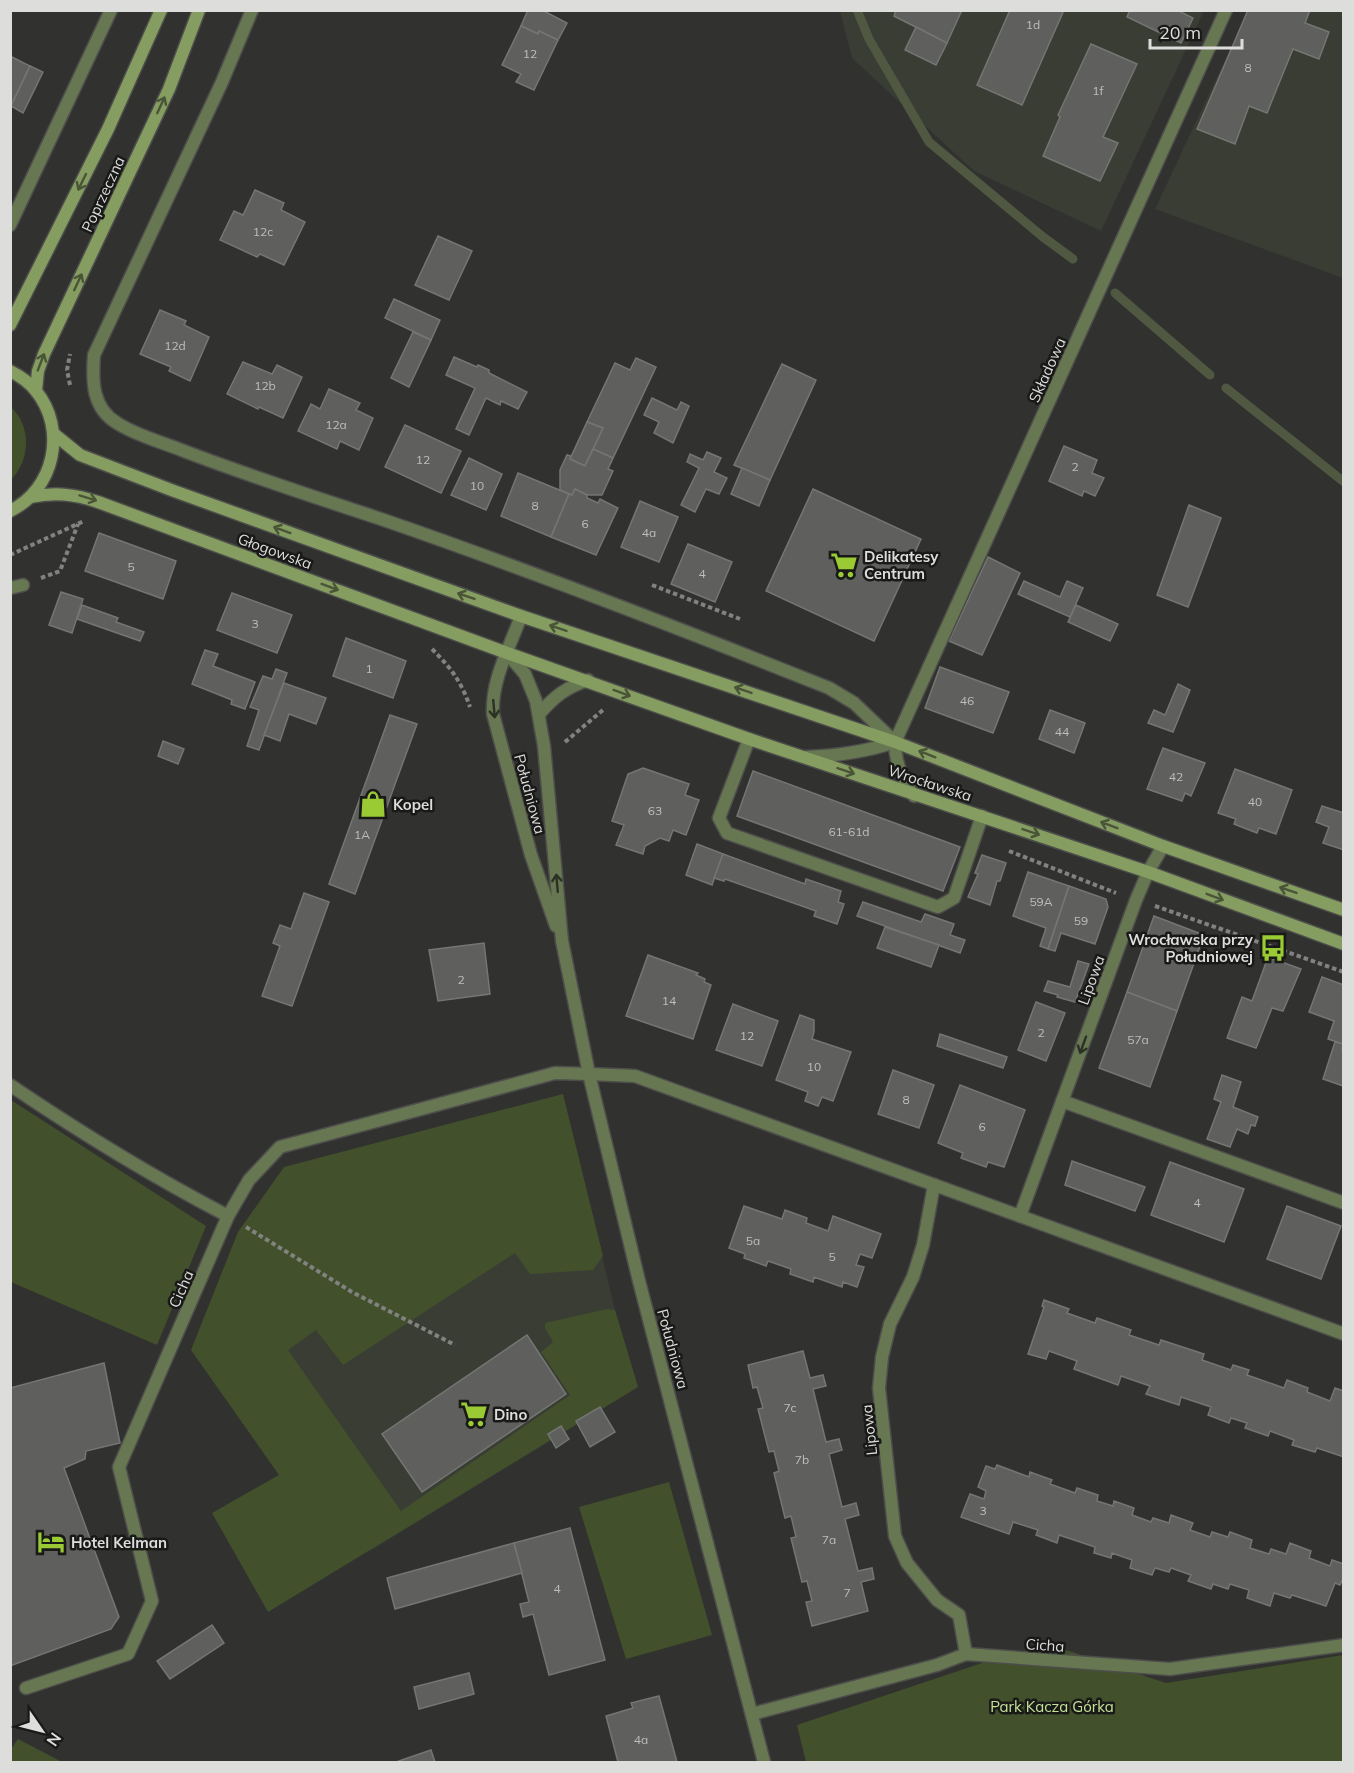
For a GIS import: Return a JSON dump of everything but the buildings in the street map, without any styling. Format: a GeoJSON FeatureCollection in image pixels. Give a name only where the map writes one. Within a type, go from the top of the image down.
{"type":"FeatureCollection","features":[{"type":"Feature","properties":{"kind":"street"},"geometry":{"type":"LineString","coordinates":[[10,225],[111,10]]}},
{"type":"Feature","properties":{"kind":"street","name":"Poprzeczna"},"geometry":{"type":"LineString","coordinates":[[10,325],[108,129],[161,10]]}},
{"type":"Feature","properties":{"kind":"street","name":"Poprzeczna"},"geometry":{"type":"LineString","coordinates":[[36,390],[38,371],[44,354],[169,89],[199,10]]}},
{"type":"Feature","properties":{"kind":"street"},"geometry":{"type":"LineString","coordinates":[[252,10],[198,133],[94,355],[92,381],[95,396],[102,409],[116,423],[212,462],[643,614],[830,688],[854,703],[895,742],[895,759],[903,780],[914,796]]}},
{"type":"Feature","properties":{"kind":"street","name":"Składowa"},"geometry":{"type":"LineString","coordinates":[[895,742],[1226,10]]}},
{"type":"Feature","properties":{"kind":"street"},"geometry":{"type":"LineString","coordinates":[[10,370],[36,390],[45,405],[54,434],[51,460],[43,480],[30,497],[10,511]]}},
{"type":"Feature","properties":{"kind":"street","name":"Głogowska"},"geometry":{"type":"LineString","coordinates":[[54,434],[80,455],[112,468],[521,616]]}},
{"type":"Feature","properties":{"kind":"street","name":"Głogowska"},"geometry":{"type":"LineString","coordinates":[[30,497],[61,493],[78,495],[507,653]]}},
{"type":"Feature","properties":{"kind":"street"},"geometry":{"type":"LineString","coordinates":[[10,588],[23,585]]}},
{"type":"Feature","properties":{"kind":"street","name":"Wrocławska"},"geometry":{"type":"LineString","coordinates":[[521,616],[895,742],[1164,846],[1344,910]]}},
{"type":"Feature","properties":{"kind":"street","name":"Południowa"},"geometry":{"type":"LineString","coordinates":[[521,616],[495,686],[492,701],[493,714],[531,855],[562,941]]}},
{"type":"Feature","properties":{"kind":"street","name":"Wrocławska"},"geometry":{"type":"LineString","coordinates":[[507,653],[914,796],[982,816],[1148,872],[1344,944]]}},
{"type":"Feature","properties":{"kind":"street","name":"Południowa"},"geometry":{"type":"LineString","coordinates":[[507,653],[517,662],[532,686],[539,714],[562,941],[590,1074],[639,1281],[764,1762]]}},
{"type":"Feature","properties":{"kind":"street"},"geometry":{"type":"LineString","coordinates":[[539,714],[556,696],[569,687],[588,680]]}},
{"type":"Feature","properties":{"kind":"street"},"geometry":{"type":"LineString","coordinates":[[749,739],[720,818],[727,833],[938,907],[954,898],[982,816]]}},
{"type":"Feature","properties":{"kind":"street"},"geometry":{"type":"LineString","coordinates":[[805,757],[829,757],[895,742]]}},
{"type":"Feature","properties":{"kind":"street","name":"Lipowa"},"geometry":{"type":"LineString","coordinates":[[1020,1216],[1148,872],[1164,846]]}},
{"type":"Feature","properties":{"kind":"street","name":"Cicha"},"geometry":{"type":"LineString","coordinates":[[26,1688],[128,1654],[152,1601],[119,1467],[228,1216],[249,1180],[280,1147],[555,1073],[590,1074]]}},
{"type":"Feature","properties":{"kind":"street"},"geometry":{"type":"LineString","coordinates":[[590,1074],[635,1076],[1344,1334]]}},
{"type":"Feature","properties":{"kind":"street"},"geometry":{"type":"LineString","coordinates":[[10,1085],[156,1178],[228,1216]]}},
{"type":"Feature","properties":{"kind":"street"},"geometry":{"type":"LineString","coordinates":[[1062,1101],[1344,1203]]}},
{"type":"Feature","properties":{"kind":"street","name":"Lipowa"},"geometry":{"type":"LineString","coordinates":[[934,1185],[923,1245],[913,1277],[890,1324],[882,1358],[879,1388],[895,1536],[907,1563],[936,1599],[959,1615],[966,1654]]}},
{"type":"Feature","properties":{"kind":"street","name":"Cicha"},"geometry":{"type":"LineString","coordinates":[[752,1713],[937,1665],[966,1654],[1170,1669],[1344,1645]]}},
{"type":"Feature","properties":{"kind":"path"},"geometry":{"type":"LineString","coordinates":[[10,555],[92,518]]}},
{"type":"Feature","properties":{"kind":"path"},"geometry":{"type":"LineString","coordinates":[[23,585],[60,571],[78,524]]}},
{"type":"Feature","properties":{"kind":"path"},"geometry":{"type":"LineString","coordinates":[[652,585],[740,619]]}},
{"type":"Feature","properties":{"kind":"path"},"geometry":{"type":"LineString","coordinates":[[228,1216],[352,1292],[455,1345]]}},
{"type":"Feature","properties":{"kind":"shaded area"},"geometry":{"type":"Polygon","coordinates":[[[840,11],[1204,11],[1101,231],[974,171],[852,58],[840,11]]]}},
{"type":"Feature","properties":{"kind":"shaded area"},"geometry":{"type":"Polygon","coordinates":[[[1248,11],[1343,11],[1343,278],[1155,209],[1248,11]]]}},
{"type":"Feature","properties":{"kind":"shaded area"},"geometry":{"type":"Polygon","coordinates":[[[573,1136],[615,1310],[638,1387],[370,1551],[234,1359],[573,1136]]]}},
{"type":"Feature","properties":{"kind":"green space"},"geometry":{"type":"Polygon","coordinates":[[[11,407],[23,424],[26,443],[22,463],[11,480],[11,407]]]}},
{"type":"Feature","properties":{"kind":"green space"},"geometry":{"type":"Polygon","coordinates":[[[563,1094],[603,1256],[593,1270],[530,1274],[515,1253],[343,1365],[316,1330],[288,1350],[401,1511],[570,1395],[541,1352],[553,1342],[545,1328],[545,1323],[607,1309],[615,1310],[638,1387],[268,1612],[212,1513],[279,1475],[191,1350],[238,1232],[284,1167],[563,1094]]]}},
{"type":"Feature","properties":{"kind":"green space"},"geometry":{"type":"Polygon","coordinates":[[[11,1100],[206,1226],[157,1345],[11,1282],[11,1100]]]}},
{"type":"Feature","properties":{"kind":"green space"},"geometry":{"type":"Polygon","coordinates":[[[669,1482],[712,1635],[626,1659],[579,1507],[669,1482]]]}},
{"type":"Feature","properties":{"kind":"green space","name":"Park Kacza Górka"},"geometry":{"type":"Polygon","coordinates":[[[1057,1647],[1166,1683],[1343,1655],[1343,1762],[806,1762],[797,1725],[1000,1657],[1057,1647]]]}},
{"type":"Feature","properties":{"kind":"green space"},"geometry":{"type":"Polygon","coordinates":[[[18,1739],[62,1762],[11,1762],[11,1749],[18,1739]]]}},
{"type":"Feature","properties":{"kind":"waterway"},"geometry":{"type":"LineString","coordinates":[[857,10],[869,39],[929,142],[1043,237],[1073,259]]}},
{"type":"Feature","properties":{"kind":"waterway"},"geometry":{"type":"LineString","coordinates":[[1115,293],[1210,375]]}},
{"type":"Feature","properties":{"kind":"waterway"},"geometry":{"type":"LineString","coordinates":[[1226,388],[1344,482]]}},
{"type":"Feature","properties":{"kind":"place","name":"Delikatesy Centrum"},"geometry":{"type":"Point","coordinates":[844,565]}},
{"type":"Feature","properties":{"kind":"place","name":"Kopel"},"geometry":{"type":"Point","coordinates":[373,804]}},
{"type":"Feature","properties":{"kind":"place","name":"Wrocławska przy Południowej"},"geometry":{"type":"Point","coordinates":[1273,948]}},
{"type":"Feature","properties":{"kind":"place","name":"Dino"},"geometry":{"type":"Point","coordinates":[474,1414]}},
{"type":"Feature","properties":{"kind":"place","name":"Hotel Kelman"},"geometry":{"type":"Point","coordinates":[51,1542]}}]}
